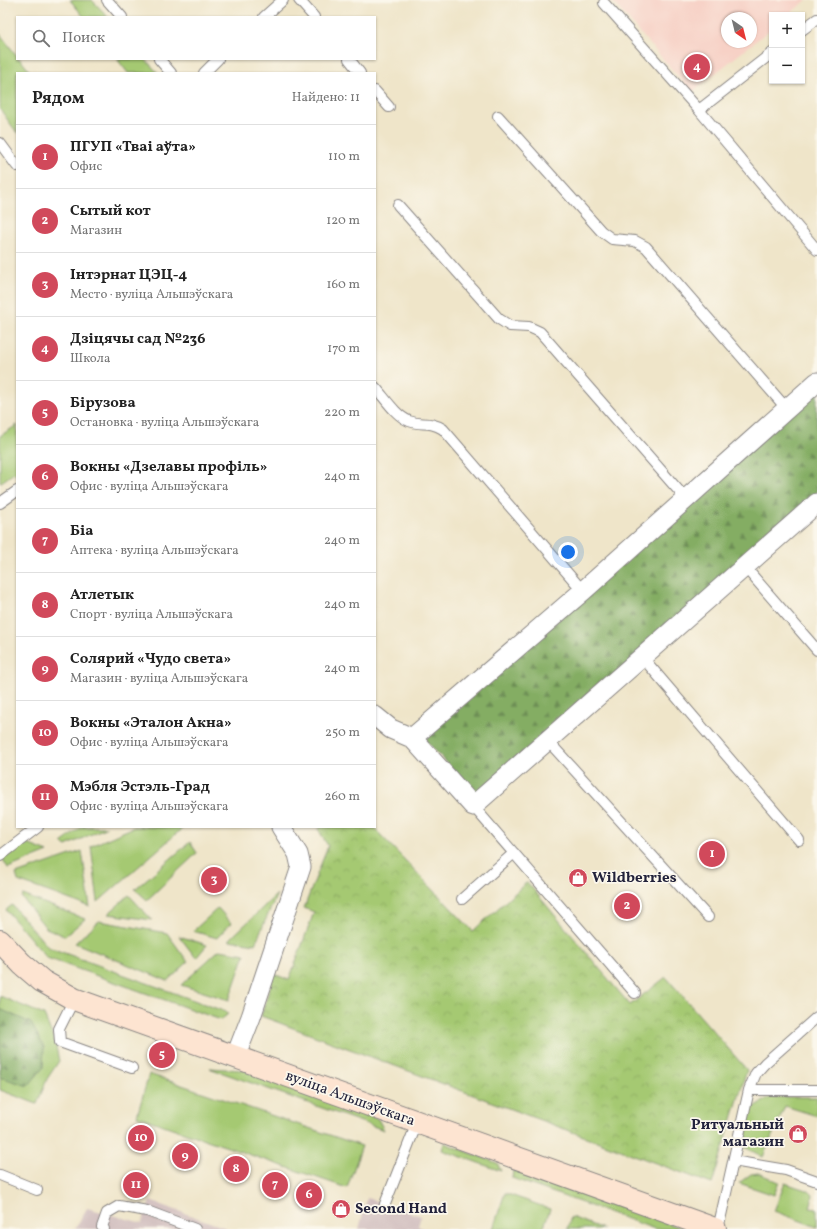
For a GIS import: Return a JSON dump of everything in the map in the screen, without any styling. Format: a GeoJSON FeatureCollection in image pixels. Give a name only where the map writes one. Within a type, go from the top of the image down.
{"type":"FeatureCollection","features":[{"type":"Feature","properties":{"kind":"main road","name":"вуліца Альшэўскага"},"geometry":{"type":"LineString","coordinates":[[0,941],[22,964],[42,981],[74,999],[707,1227]]}},
{"type":"Feature","properties":{"kind":"street"},"geometry":{"type":"LineString","coordinates":[[412,738],[583,591],[817,382]]}},
{"type":"Feature","properties":{"kind":"street"},"geometry":{"type":"LineString","coordinates":[[376,717],[391,729],[412,738],[473,806],[817,503]]}},
{"type":"Feature","properties":{"kind":"street"},"geometry":{"type":"LineString","coordinates":[[235,1058],[251,1017],[301,867],[298,854],[282,828]]}},
{"type":"Feature","properties":{"kind":"lane"},"geometry":{"type":"LineString","coordinates":[[107,0],[121,16]]}},
{"type":"Feature","properties":{"kind":"lane"},"geometry":{"type":"LineString","coordinates":[[265,16],[283,0]]}},
{"type":"Feature","properties":{"kind":"lane"},"geometry":{"type":"LineString","coordinates":[[299,0],[313,16]]}},
{"type":"Feature","properties":{"kind":"lane"},"geometry":{"type":"LineString","coordinates":[[604,3],[699,110],[817,250]]}},
{"type":"Feature","properties":{"kind":"lane"},"geometry":{"type":"LineString","coordinates":[[805,28],[817,19]]}},
{"type":"Feature","properties":{"kind":"lane"},"geometry":{"type":"LineString","coordinates":[[699,110],[769,55]]}},
{"type":"Feature","properties":{"kind":"lane"},"geometry":{"type":"LineString","coordinates":[[160,60],[170,72]]}},
{"type":"Feature","properties":{"kind":"lane"},"geometry":{"type":"LineString","coordinates":[[205,72],[217,60]]}},
{"type":"Feature","properties":{"kind":"lane"},"geometry":{"type":"LineString","coordinates":[[350,60],[359,72]]}},
{"type":"Feature","properties":{"kind":"lane"},"geometry":{"type":"LineString","coordinates":[[376,91],[389,107]]}},
{"type":"Feature","properties":{"kind":"lane"},"geometry":{"type":"LineString","coordinates":[[498,116],[601,231],[612,239],[636,241],[646,247],[786,409]]}},
{"type":"Feature","properties":{"kind":"lane"},"geometry":{"type":"LineString","coordinates":[[0,143],[16,165]]}},
{"type":"Feature","properties":{"kind":"lane"},"geometry":{"type":"LineString","coordinates":[[398,205],[499,319],[510,326],[529,327],[540,332],[686,499]]}},
{"type":"Feature","properties":{"kind":"lane"},"geometry":{"type":"LineString","coordinates":[[376,388],[398,413],[409,421],[433,423],[443,429],[583,591]]}},
{"type":"Feature","properties":{"kind":"lane"},"geometry":{"type":"LineString","coordinates":[[0,503],[16,493]]}},
{"type":"Feature","properties":{"kind":"lane"},"geometry":{"type":"LineString","coordinates":[[745,567],[817,650]]}},
{"type":"Feature","properties":{"kind":"lane"},"geometry":{"type":"LineString","coordinates":[[642,658],[799,840]]}},
{"type":"Feature","properties":{"kind":"lane"},"geometry":{"type":"LineString","coordinates":[[548,741],[708,917]]}},
{"type":"Feature","properties":{"kind":"lane"},"geometry":{"type":"LineString","coordinates":[[473,806],[635,993]]}},
{"type":"Feature","properties":{"kind":"lane"},"geometry":{"type":"LineString","coordinates":[[0,856],[37,828]]}},
{"type":"Feature","properties":{"kind":"lane"},"geometry":{"type":"LineString","coordinates":[[462,899],[514,853]]}},
{"type":"Feature","properties":{"kind":"lane"},"geometry":{"type":"LineString","coordinates":[[74,999],[59,1029],[60,1042],[132,1068]]}},
{"type":"Feature","properties":{"kind":"lane"},"geometry":{"type":"LineString","coordinates":[[707,1227],[733,1161],[748,1090],[756,1073],[765,1063],[817,1017]]}},
{"type":"Feature","properties":{"kind":"lane"},"geometry":{"type":"LineString","coordinates":[[748,1090],[817,1090]]}},
{"type":"Feature","properties":{"kind":"lane"},"geometry":{"type":"LineString","coordinates":[[385,1204],[416,1123]]}},
{"type":"Feature","properties":{"kind":"lane"},"geometry":{"type":"LineString","coordinates":[[733,1161],[786,1170],[817,1182]]}},
{"type":"Feature","properties":{"kind":"lane"},"geometry":{"type":"LineString","coordinates":[[0,1175],[37,1190]]}},
{"type":"Feature","properties":{"kind":"lane"},"geometry":{"type":"LineString","coordinates":[[104,1229],[102,1226],[107,1213],[119,1206],[147,1211],[195,1229]]}},
{"type":"Feature","properties":{"kind":"shaded area"},"geometry":{"type":"Polygon","coordinates":[[[611,0],[807,0],[792,12],[769,12],[769,30],[757,40],[757,12],[721,12],[721,48],[747,48],[692,92],[611,0]]]}},
{"type":"Feature","properties":{"kind":"shaded area"},"geometry":{"type":"Polygon","coordinates":[[[367,1198],[421,1216],[418,1226],[424,1229],[359,1229],[367,1198]]]}},
{"type":"Feature","properties":{"kind":"shaded area"},"geometry":{"type":"Polygon","coordinates":[[[150,1201],[229,1229],[75,1229],[87,1208],[142,1223],[150,1201]]]}},
{"type":"Feature","properties":{"kind":"green space"},"geometry":{"type":"Polygon","coordinates":[[[70,0],[92,0],[107,16],[83,16],[70,0]]]}},
{"type":"Feature","properties":{"kind":"green space"},"geometry":{"type":"Polygon","coordinates":[[[0,34],[16,55],[16,60],[21,60],[30,72],[16,72],[16,132],[0,109],[0,34]]]}},
{"type":"Feature","properties":{"kind":"green space"},"geometry":{"type":"Polygon","coordinates":[[[118,60],[146,60],[157,72],[127,72],[118,60]]]}},
{"type":"Feature","properties":{"kind":"green space"},"geometry":{"type":"Polygon","coordinates":[[[817,390],[817,497],[479,796],[424,739],[817,390]]]}},
{"type":"Feature","properties":{"kind":"green space"},"geometry":{"type":"Polygon","coordinates":[[[16,426],[16,475],[14,473],[0,483],[0,436],[16,426]]]}},
{"type":"Feature","properties":{"kind":"green space"},"geometry":{"type":"Polygon","coordinates":[[[81,828],[105,828],[66,846],[61,843],[81,828]]]}},
{"type":"Feature","properties":{"kind":"green space"},"geometry":{"type":"Polygon","coordinates":[[[132,828],[183,828],[98,902],[91,846],[132,828]]]}},
{"type":"Feature","properties":{"kind":"green space"},"geometry":{"type":"Polygon","coordinates":[[[374,828],[473,931],[527,882],[630,1005],[666,977],[747,1070],[712,1184],[261,1016],[274,974],[289,980],[314,912],[304,908],[328,846],[318,829],[374,828]]]}},
{"type":"Feature","properties":{"kind":"green space"},"geometry":{"type":"Polygon","coordinates":[[[190,842],[197,853],[147,900],[135,889],[190,842]]]}},
{"type":"Feature","properties":{"kind":"green space"},"geometry":{"type":"Polygon","coordinates":[[[25,843],[48,852],[8,868],[2,858],[25,843]]]}},
{"type":"Feature","properties":{"kind":"green space"},"geometry":{"type":"Polygon","coordinates":[[[82,851],[90,907],[18,881],[16,874],[82,851]]]}},
{"type":"Feature","properties":{"kind":"green space"},"geometry":{"type":"Polygon","coordinates":[[[277,894],[255,944],[229,940],[277,894]]]}},
{"type":"Feature","properties":{"kind":"green space"},"geometry":{"type":"Polygon","coordinates":[[[23,895],[85,919],[65,936],[46,928],[22,898],[23,895]]]}},
{"type":"Feature","properties":{"kind":"green space"},"geometry":{"type":"Polygon","coordinates":[[[129,895],[152,920],[108,914],[129,895]]]}},
{"type":"Feature","properties":{"kind":"green space"},"geometry":{"type":"Polygon","coordinates":[[[12,905],[48,947],[229,1013],[221,1020],[47,958],[6,910],[12,905]]]}},
{"type":"Feature","properties":{"kind":"green space"},"geometry":{"type":"Polygon","coordinates":[[[218,908],[231,923],[217,938],[193,931],[218,908]]]}},
{"type":"Feature","properties":{"kind":"green space"},"geometry":{"type":"Polygon","coordinates":[[[99,921],[167,933],[188,962],[168,981],[75,943],[99,921]]]}},
{"type":"Feature","properties":{"kind":"green space"},"geometry":{"type":"Polygon","coordinates":[[[179,936],[207,945],[196,958],[179,936]]]}},
{"type":"Feature","properties":{"kind":"green space"},"geometry":{"type":"Polygon","coordinates":[[[219,950],[245,954],[229,1000],[181,985],[219,950]]]}},
{"type":"Feature","properties":{"kind":"green space"},"geometry":{"type":"Polygon","coordinates":[[[0,996],[44,1015],[55,1042],[59,1061],[47,1079],[37,1104],[0,1090],[0,996]]]}},
{"type":"Feature","properties":{"kind":"green space"},"geometry":{"type":"Polygon","coordinates":[[[0,1009],[31,1023],[44,1047],[43,1068],[28,1086],[0,1077],[0,1009]]]}},
{"type":"Feature","properties":{"kind":"green space"},"geometry":{"type":"Polygon","coordinates":[[[209,1068],[244,1070],[378,1119],[384,1130],[209,1068]]]}},
{"type":"Feature","properties":{"kind":"green space"},"geometry":{"type":"Polygon","coordinates":[[[149,1074],[362,1146],[347,1188],[137,1116],[149,1074]]]}},
{"type":"Feature","properties":{"kind":"green space"},"geometry":{"type":"Polygon","coordinates":[[[771,1097],[817,1097],[817,1116],[785,1106],[763,1157],[743,1146],[751,1109],[771,1097]]]}},
{"type":"Feature","properties":{"kind":"green space"},"geometry":{"type":"Polygon","coordinates":[[[444,1143],[497,1163],[501,1171],[442,1150],[444,1143]]]}},
{"type":"Feature","properties":{"kind":"green space"},"geometry":{"type":"Polygon","coordinates":[[[518,1169],[684,1229],[655,1229],[512,1178],[513,1171],[518,1169]]]}},
{"type":"Feature","properties":{"kind":"green space"},"geometry":{"type":"Polygon","coordinates":[[[758,1173],[779,1182],[774,1195],[739,1183],[751,1174],[758,1173]]]}},
{"type":"Feature","properties":{"kind":"green space"},"geometry":{"type":"Polygon","coordinates":[[[785,1183],[809,1191],[813,1195],[810,1208],[817,1209],[817,1227],[774,1211],[785,1183]]]}},
{"type":"Feature","properties":{"kind":"green space"},"geometry":{"type":"Polygon","coordinates":[[[505,1193],[550,1209],[543,1229],[493,1229],[505,1193]]]}},
{"type":"Feature","properties":{"kind":"green space"},"geometry":{"type":"Polygon","coordinates":[[[571,1217],[603,1229],[567,1229],[571,1217]]]}},
{"type":"Feature","properties":{"kind":"place","name":"Дзіцячы сад №236"},"geometry":{"type":"Point","coordinates":[697,67]}},
{"type":"Feature","properties":{"kind":"place","name":"ПГУП «Тваі аўта»"},"geometry":{"type":"Point","coordinates":[712,854]}},
{"type":"Feature","properties":{"kind":"place","name":"Wildberries"},"geometry":{"type":"Point","coordinates":[578,878]}},
{"type":"Feature","properties":{"kind":"place","name":"Інтэрнат ЦЭЦ-4"},"geometry":{"type":"Point","coordinates":[214,880]}},
{"type":"Feature","properties":{"kind":"place","name":"Сытый кот"},"geometry":{"type":"Point","coordinates":[627,906]}},
{"type":"Feature","properties":{"kind":"place","name":"Бірузова"},"geometry":{"type":"Point","coordinates":[162,1055]}},
{"type":"Feature","properties":{"kind":"place","name":"Ритуальный магазин"},"geometry":{"type":"Point","coordinates":[798,1134]}},
{"type":"Feature","properties":{"kind":"place","name":"Вокны «Эталон Акна»"},"geometry":{"type":"Point","coordinates":[141,1138]}},
{"type":"Feature","properties":{"kind":"place","name":"Солярий «Чудо света»"},"geometry":{"type":"Point","coordinates":[185,1156]}},
{"type":"Feature","properties":{"kind":"place","name":"Атлетык"},"geometry":{"type":"Point","coordinates":[236,1169]}},
{"type":"Feature","properties":{"kind":"place","name":"Мэбля Эстэль-Град"},"geometry":{"type":"Point","coordinates":[136,1185]}},
{"type":"Feature","properties":{"kind":"place","name":"Біа"},"geometry":{"type":"Point","coordinates":[275,1185]}},
{"type":"Feature","properties":{"kind":"place","name":"Вокны «Дзелавы профіль»"},"geometry":{"type":"Point","coordinates":[309,1195]}},
{"type":"Feature","properties":{"kind":"place","name":"Second Hand"},"geometry":{"type":"Point","coordinates":[341,1209]}}]}
